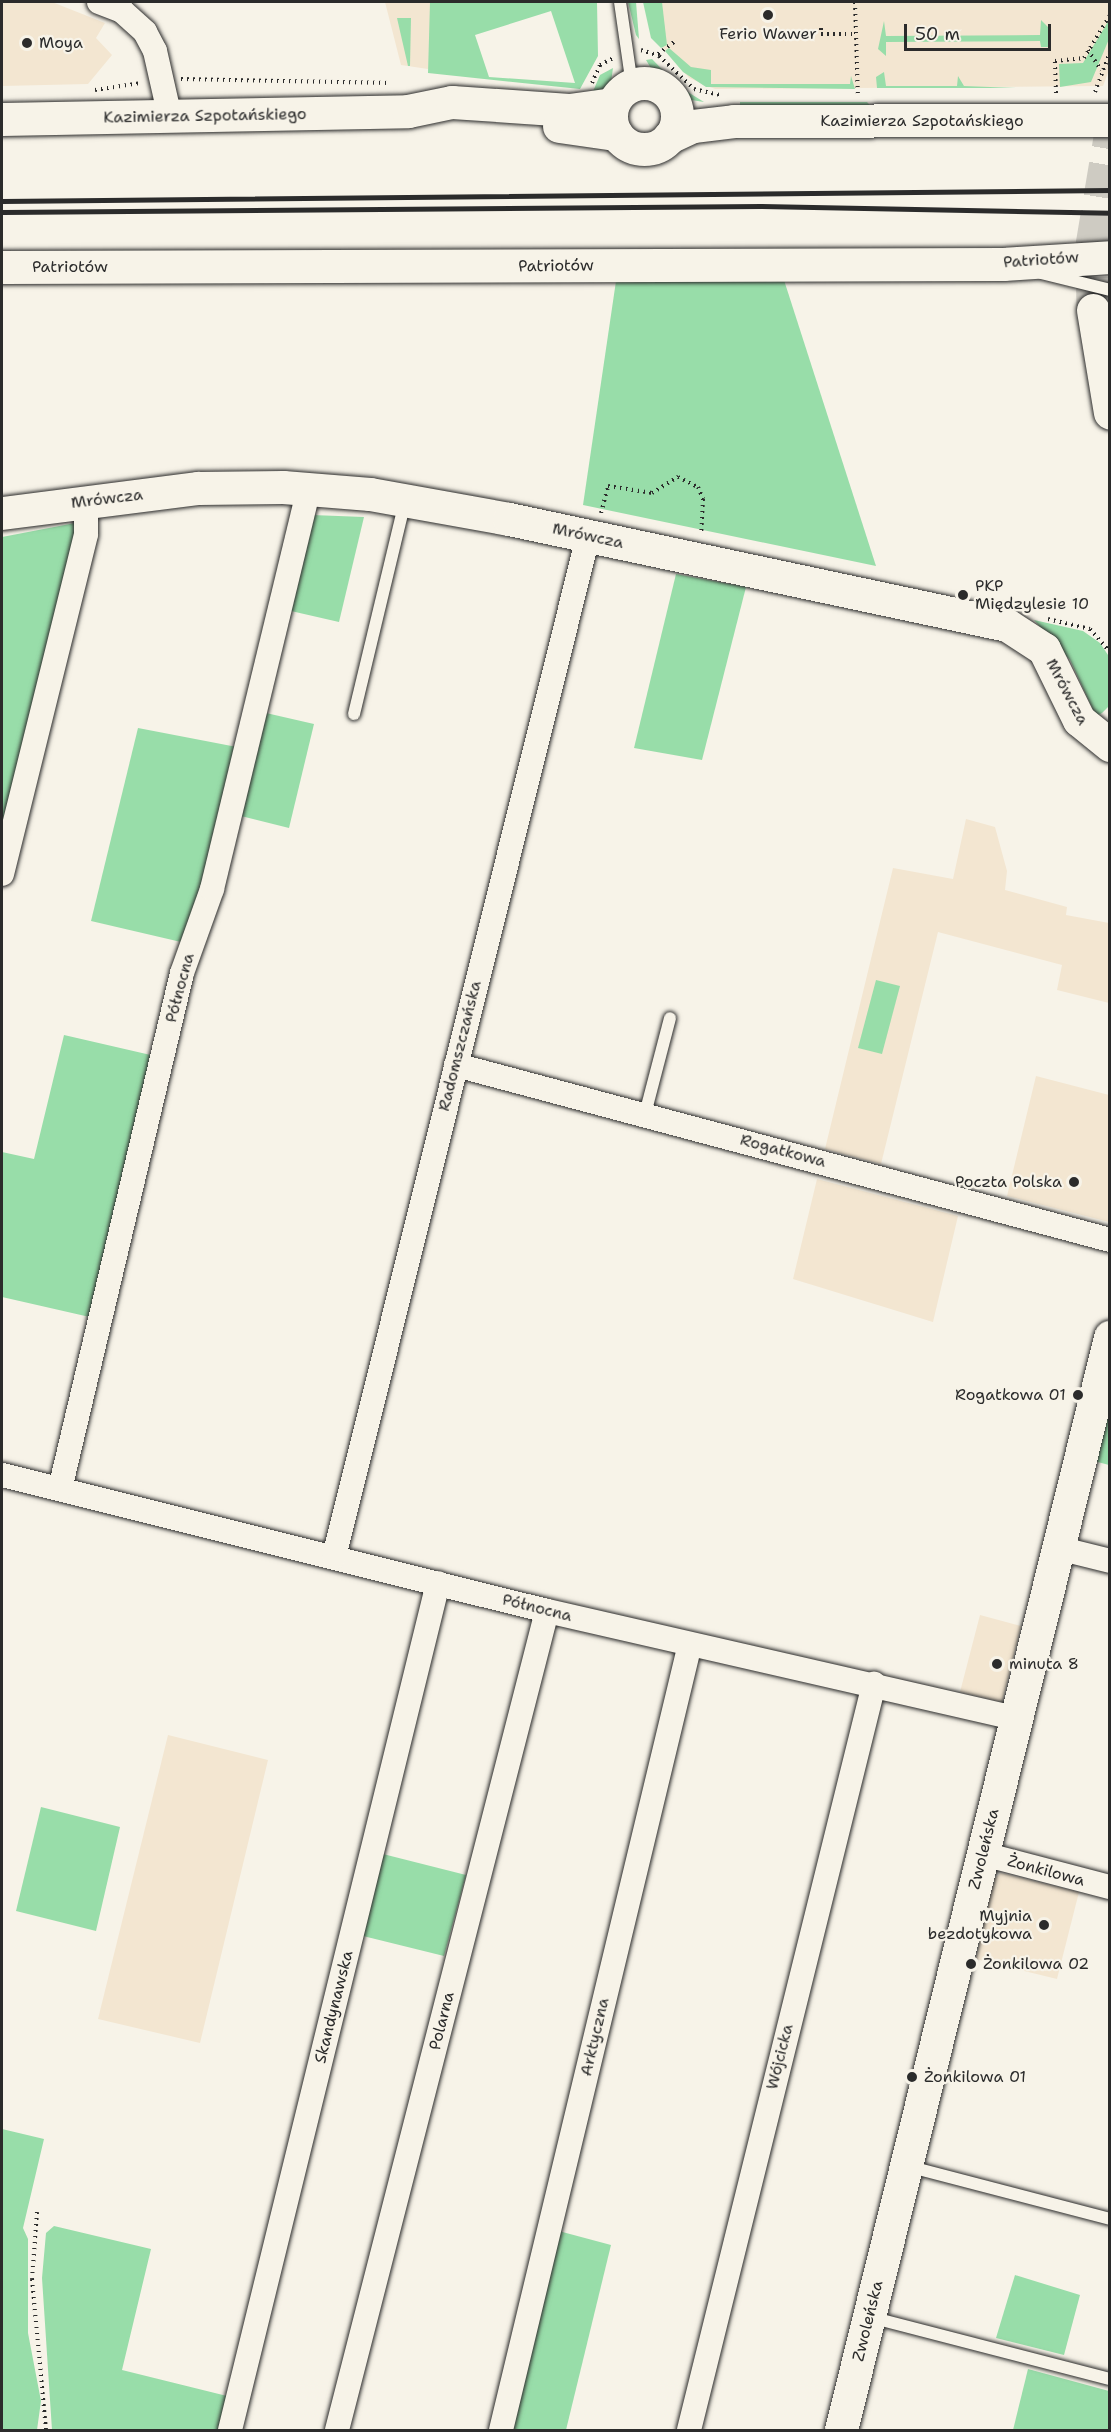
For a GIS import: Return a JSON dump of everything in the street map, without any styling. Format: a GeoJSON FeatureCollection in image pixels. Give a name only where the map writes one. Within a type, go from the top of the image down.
{"type":"FeatureCollection","features":[{"type":"Feature","properties":{"kind":"street"},"geometry":{"type":"LineString","coordinates":[[99,2],[122,11],[145,32],[155,51],[170,117]]}},
{"type":"Feature","properties":{"kind":"street"},"geometry":{"type":"LineString","coordinates":[[658,86],[674,103],[677,115],[669,137],[660,145],[636,148],[621,108],[658,86]]}},
{"type":"Feature","properties":{"kind":"street","name":"Kazimierza Szpotańskiego"},"geometry":{"type":"LineString","coordinates":[[674,103],[734,121]]}},
{"type":"Feature","properties":{"kind":"street","name":"Kazimierza Szpotańskiego"},"geometry":{"type":"LineString","coordinates":[[669,137],[693,126],[734,121],[1102,106]]}},
{"type":"Feature","properties":{"kind":"street","name":"Kazimierza Szpotańskiego"},"geometry":{"type":"LineString","coordinates":[[2,119],[621,108]]}},
{"type":"Feature","properties":{"kind":"street","name":"Patriotów"},"geometry":{"type":"LineString","coordinates":[[2,267],[1003,264],[1110,257]]}},
{"type":"Feature","properties":{"kind":"street"},"geometry":{"type":"LineString","coordinates":[[1101,300],[1110,413]]}},
{"type":"Feature","properties":{"kind":"street","name":"Mrówcza"},"geometry":{"type":"LineString","coordinates":[[2,513],[198,488],[309,488],[406,499],[588,537],[1007,625],[1044,649],[1079,720],[1110,745]]}},
{"type":"Feature","properties":{"kind":"street","name":"Północna"},"geometry":{"type":"LineString","coordinates":[[60,1489],[182,973],[212,889],[309,488]]}},
{"type":"Feature","properties":{"kind":"street"},"geometry":{"type":"LineString","coordinates":[[2,874],[86,534],[86,501]]}},
{"type":"Feature","properties":{"kind":"street","name":"Radomszczańska"},"geometry":{"type":"LineString","coordinates":[[334,1557],[588,537]]}},
{"type":"Feature","properties":{"kind":"street","name":"Rogatkowa"},"geometry":{"type":"LineString","coordinates":[[456,1065],[1110,1240]]}},
{"type":"Feature","properties":{"kind":"street","name":"Zwoleńska"},"geometry":{"type":"LineString","coordinates":[[841,2430],[1110,1337]]}},
{"type":"Feature","properties":{"kind":"street","name":"Północna"},"geometry":{"type":"LineString","coordinates":[[2,1475],[547,1611],[1016,1718]]}},
{"type":"Feature","properties":{"kind":"street"},"geometry":{"type":"LineString","coordinates":[[1058,1548],[1110,1561]]}},
{"type":"Feature","properties":{"kind":"street","name":"Skandynawska"},"geometry":{"type":"LineString","coordinates":[[230,2430],[438,1583]]}},
{"type":"Feature","properties":{"kind":"street","name":"Polarna"},"geometry":{"type":"LineString","coordinates":[[337,2430],[547,1611]]}},
{"type":"Feature","properties":{"kind":"street","name":"Arktyczna"},"geometry":{"type":"LineString","coordinates":[[501,2430],[690,1644]]}},
{"type":"Feature","properties":{"kind":"street","name":"Wójcicka"},"geometry":{"type":"LineString","coordinates":[[688,2430],[874,1684]]}},
{"type":"Feature","properties":{"kind":"street","name":"Żonkilowa"},"geometry":{"type":"LineString","coordinates":[[983,1854],[1110,1887]]}},
{"type":"Feature","properties":{"kind":"lane"},"geometry":{"type":"LineString","coordinates":[[620,2],[621,108]]}},
{"type":"Feature","properties":{"kind":"lane"},"geometry":{"type":"LineString","coordinates":[[1003,264],[1101,300]]}},
{"type":"Feature","properties":{"kind":"lane"},"geometry":{"type":"LineString","coordinates":[[354,714],[406,499]]}},
{"type":"Feature","properties":{"kind":"lane"},"geometry":{"type":"LineString","coordinates":[[645,1114],[670,1018]]}},
{"type":"Feature","properties":{"kind":"lane"},"geometry":{"type":"LineString","coordinates":[[905,2165],[1110,2219]]}},
{"type":"Feature","properties":{"kind":"lane"},"geometry":{"type":"LineString","coordinates":[[869,2317],[1110,2379]]}},
{"type":"Feature","properties":{"kind":"path"},"geometry":{"type":"LineString","coordinates":[[855,2],[853,34],[858,96]]}},
{"type":"Feature","properties":{"kind":"path"},"geometry":{"type":"LineString","coordinates":[[1056,93],[1055,61],[1079,62],[1110,15]]}},
{"type":"Feature","properties":{"kind":"path"},"geometry":{"type":"LineString","coordinates":[[821,28],[821,34],[853,34]]}},
{"type":"Feature","properties":{"kind":"path"},"geometry":{"type":"LineString","coordinates":[[657,54],[675,41]]}},
{"type":"Feature","properties":{"kind":"path"},"geometry":{"type":"LineString","coordinates":[[1088,50],[1102,71]]}},
{"type":"Feature","properties":{"kind":"path"},"geometry":{"type":"LineString","coordinates":[[1102,106],[1102,71],[1110,52]]}},
{"type":"Feature","properties":{"kind":"path"},"geometry":{"type":"LineString","coordinates":[[603,505],[608,486],[652,493],[678,477],[698,487],[704,499],[701,535]]}},
{"type":"Feature","properties":{"kind":"path"},"geometry":{"type":"LineString","coordinates":[[1041,618],[1090,629],[1110,652]]}},
{"type":"Feature","properties":{"kind":"path"},"geometry":{"type":"LineString","coordinates":[[37,2212],[32,2279],[46,2430]]}},
{"type":"Feature","properties":{"kind":"shaded area"},"geometry":{"type":"Polygon","coordinates":[[[2,2],[52,2],[105,23],[96,38],[112,55],[88,84],[2,86],[2,2]]]}},
{"type":"Feature","properties":{"kind":"shaded area"},"geometry":{"type":"Polygon","coordinates":[[[385,2],[577,2],[475,34],[428,69],[401,65],[385,2]]]}},
{"type":"Feature","properties":{"kind":"shaded area"},"geometry":{"type":"Polygon","coordinates":[[[645,2],[1109,2],[1109,70],[1103,86],[715,89],[689,78],[657,41],[645,2]]]}},
{"type":"Feature","properties":{"kind":"shaded area"},"geometry":{"type":"Polygon","coordinates":[[[966,819],[995,827],[1007,871],[1005,890],[1067,907],[1066,915],[1109,923],[1109,1003],[1057,990],[1062,965],[938,932],[881,1164],[825,1149],[893,868],[953,879],[966,819]]]}},
{"type":"Feature","properties":{"kind":"shaded area"},"geometry":{"type":"Polygon","coordinates":[[[1036,1076],[1109,1095],[1109,1222],[1007,1196],[1036,1076]]]}},
{"type":"Feature","properties":{"kind":"shaded area"},"geometry":{"type":"Polygon","coordinates":[[[817,1179],[958,1216],[933,1322],[793,1279],[817,1179]]]}},
{"type":"Feature","properties":{"kind":"shaded area"},"geometry":{"type":"Polygon","coordinates":[[[980,1615],[1021,1626],[1002,1702],[960,1692],[980,1615]]]}},
{"type":"Feature","properties":{"kind":"shaded area"},"geometry":{"type":"Polygon","coordinates":[[[168,1735],[268,1760],[200,2043],[98,2019],[168,1735]]]}},
{"type":"Feature","properties":{"kind":"shaded area"},"geometry":{"type":"Polygon","coordinates":[[[1001,1873],[1079,1892],[1057,1979],[976,1959],[994,1879],[1001,1873]]]}},
{"type":"Feature","properties":{"kind":"green space"},"geometry":{"type":"Polygon","coordinates":[[[430,2],[597,2],[598,56],[580,89],[428,73],[430,2]],[[551,11],[475,35],[489,77],[575,83],[551,11]]]}},
{"type":"Feature","properties":{"kind":"green space"},"geometry":{"type":"Polygon","coordinates":[[[628,2],[636,2],[639,39],[636,35],[628,2]]]}},
{"type":"Feature","properties":{"kind":"green space"},"geometry":{"type":"Polygon","coordinates":[[[643,2],[662,2],[667,45],[661,48],[651,38],[643,2]]]}},
{"type":"Feature","properties":{"kind":"green space"},"geometry":{"type":"Polygon","coordinates":[[[397,18],[411,18],[410,66],[408,66],[397,18]]]}},
{"type":"Feature","properties":{"kind":"green space"},"geometry":{"type":"Polygon","coordinates":[[[1041,20],[1048,27],[1048,47],[1041,47],[1040,41],[886,42],[886,56],[878,49],[884,21],[886,36],[1040,35],[1041,20]]]}},
{"type":"Feature","properties":{"kind":"green space"},"geometry":{"type":"Polygon","coordinates":[[[1109,20],[1109,39],[1091,82],[1060,87],[1059,64],[1083,63],[1109,20]]]}},
{"type":"Feature","properties":{"kind":"green space"},"geometry":{"type":"Polygon","coordinates":[[[669,48],[691,67],[711,70],[711,84],[850,84],[851,76],[855,89],[706,87],[683,72],[665,51],[669,48]]]}},
{"type":"Feature","properties":{"kind":"green space"},"geometry":{"type":"Polygon","coordinates":[[[652,59],[678,86],[704,102],[685,99],[655,75],[646,60],[652,59]]]}},
{"type":"Feature","properties":{"kind":"green space"},"geometry":{"type":"Polygon","coordinates":[[[613,68],[610,89],[591,96],[600,75],[613,68]]]}},
{"type":"Feature","properties":{"kind":"green space"},"geometry":{"type":"Polygon","coordinates":[[[884,72],[886,86],[957,86],[958,76],[964,86],[1016,88],[877,88],[876,77],[884,72]]]}},
{"type":"Feature","properties":{"kind":"green space"},"geometry":{"type":"Polygon","coordinates":[[[740,102],[867,102],[874,110],[740,106],[740,102]]]}},
{"type":"Feature","properties":{"kind":"green space"},"geometry":{"type":"Polygon","coordinates":[[[783,277],[876,566],[583,505],[616,281],[783,277]]]}},
{"type":"Feature","properties":{"kind":"green space"},"geometry":{"type":"Polygon","coordinates":[[[312,515],[364,517],[339,622],[291,611],[312,515]]]}},
{"type":"Feature","properties":{"kind":"green space"},"geometry":{"type":"Polygon","coordinates":[[[75,523],[79,528],[2,840],[2,537],[75,523]]]}},
{"type":"Feature","properties":{"kind":"green space"},"geometry":{"type":"Polygon","coordinates":[[[676,574],[746,587],[702,760],[634,748],[676,574]]]}},
{"type":"Feature","properties":{"kind":"green space"},"geometry":{"type":"Polygon","coordinates":[[[1034,620],[1083,631],[1100,643],[1110,658],[1109,706],[1102,713],[1096,716],[1070,660],[1034,620]]]}},
{"type":"Feature","properties":{"kind":"green space"},"geometry":{"type":"Polygon","coordinates":[[[266,713],[314,724],[289,828],[241,816],[266,713]]]}},
{"type":"Feature","properties":{"kind":"green space"},"geometry":{"type":"Polygon","coordinates":[[[138,728],[242,748],[199,913],[181,942],[91,921],[138,728]]]}},
{"type":"Feature","properties":{"kind":"green space"},"geometry":{"type":"Polygon","coordinates":[[[876,980],[900,986],[882,1054],[858,1048],[876,980]]]}},
{"type":"Feature","properties":{"kind":"green space"},"geometry":{"type":"Polygon","coordinates":[[[64,1035],[155,1056],[94,1318],[2,1297],[2,1152],[34,1159],[64,1035]]]}},
{"type":"Feature","properties":{"kind":"green space"},"geometry":{"type":"Polygon","coordinates":[[[1109,1402],[1109,1465],[1094,1461],[1109,1402]]]}},
{"type":"Feature","properties":{"kind":"green space"},"geometry":{"type":"Polygon","coordinates":[[[41,1807],[120,1827],[96,1931],[16,1911],[41,1807]]]}},
{"type":"Feature","properties":{"kind":"green space"},"geometry":{"type":"Polygon","coordinates":[[[379,1853],[466,1875],[444,1956],[359,1935],[379,1853]]]}},
{"type":"Feature","properties":{"kind":"green space"},"geometry":{"type":"Polygon","coordinates":[[[2,2129],[44,2139],[23,2228],[28,2239],[28,2333],[41,2401],[37,2430],[2,2430],[2,2129]]]}},
{"type":"Feature","properties":{"kind":"green space"},"geometry":{"type":"Polygon","coordinates":[[[54,2226],[151,2249],[122,2370],[231,2397],[223,2430],[52,2430],[42,2278],[46,2233],[54,2226]]]}},
{"type":"Feature","properties":{"kind":"green space"},"geometry":{"type":"Polygon","coordinates":[[[555,2230],[611,2245],[566,2430],[506,2430],[555,2230]]]}},
{"type":"Feature","properties":{"kind":"green space"},"geometry":{"type":"Polygon","coordinates":[[[1015,2275],[1080,2295],[1064,2355],[996,2338],[1015,2275]]]}},
{"type":"Feature","properties":{"kind":"green space"},"geometry":{"type":"Polygon","coordinates":[[[1028,2369],[1109,2391],[1109,2430],[1013,2430],[1028,2369]]]}},
{"type":"Feature","properties":{"kind":"tunnel"},"geometry":{"type":"LineString","coordinates":[[1093,310],[1092,245],[1110,138]]}},
{"type":"Feature","properties":{"kind":"railway"},"geometry":{"type":"LineString","coordinates":[[2,201],[1110,190]]}},
{"type":"Feature","properties":{"kind":"railway"},"geometry":{"type":"LineString","coordinates":[[2,212],[761,206],[1110,213]]}},
{"type":"Feature","properties":{"kind":"place","name":"Ferio Wawer"},"geometry":{"type":"Point","coordinates":[768,15]}},
{"type":"Feature","properties":{"kind":"place","name":"Moya"},"geometry":{"type":"Point","coordinates":[27,43]}},
{"type":"Feature","properties":{"kind":"place","name":"PKP Międzylesie 10"},"geometry":{"type":"Point","coordinates":[963,595]}},
{"type":"Feature","properties":{"kind":"place","name":"Poczta Polska"},"geometry":{"type":"Point","coordinates":[1074,1182]}},
{"type":"Feature","properties":{"kind":"place","name":"Rogatkowa 01"},"geometry":{"type":"Point","coordinates":[1078,1395]}},
{"type":"Feature","properties":{"kind":"place","name":"minuta 8"},"geometry":{"type":"Point","coordinates":[997,1664]}},
{"type":"Feature","properties":{"kind":"place","name":"Myjnia bezdotykowa"},"geometry":{"type":"Point","coordinates":[1044,1925]}},
{"type":"Feature","properties":{"kind":"place","name":"Żonkilowa 02"},"geometry":{"type":"Point","coordinates":[971,1964]}},
{"type":"Feature","properties":{"kind":"place","name":"Żonkilowa 01"},"geometry":{"type":"Point","coordinates":[912,2077]}}]}
